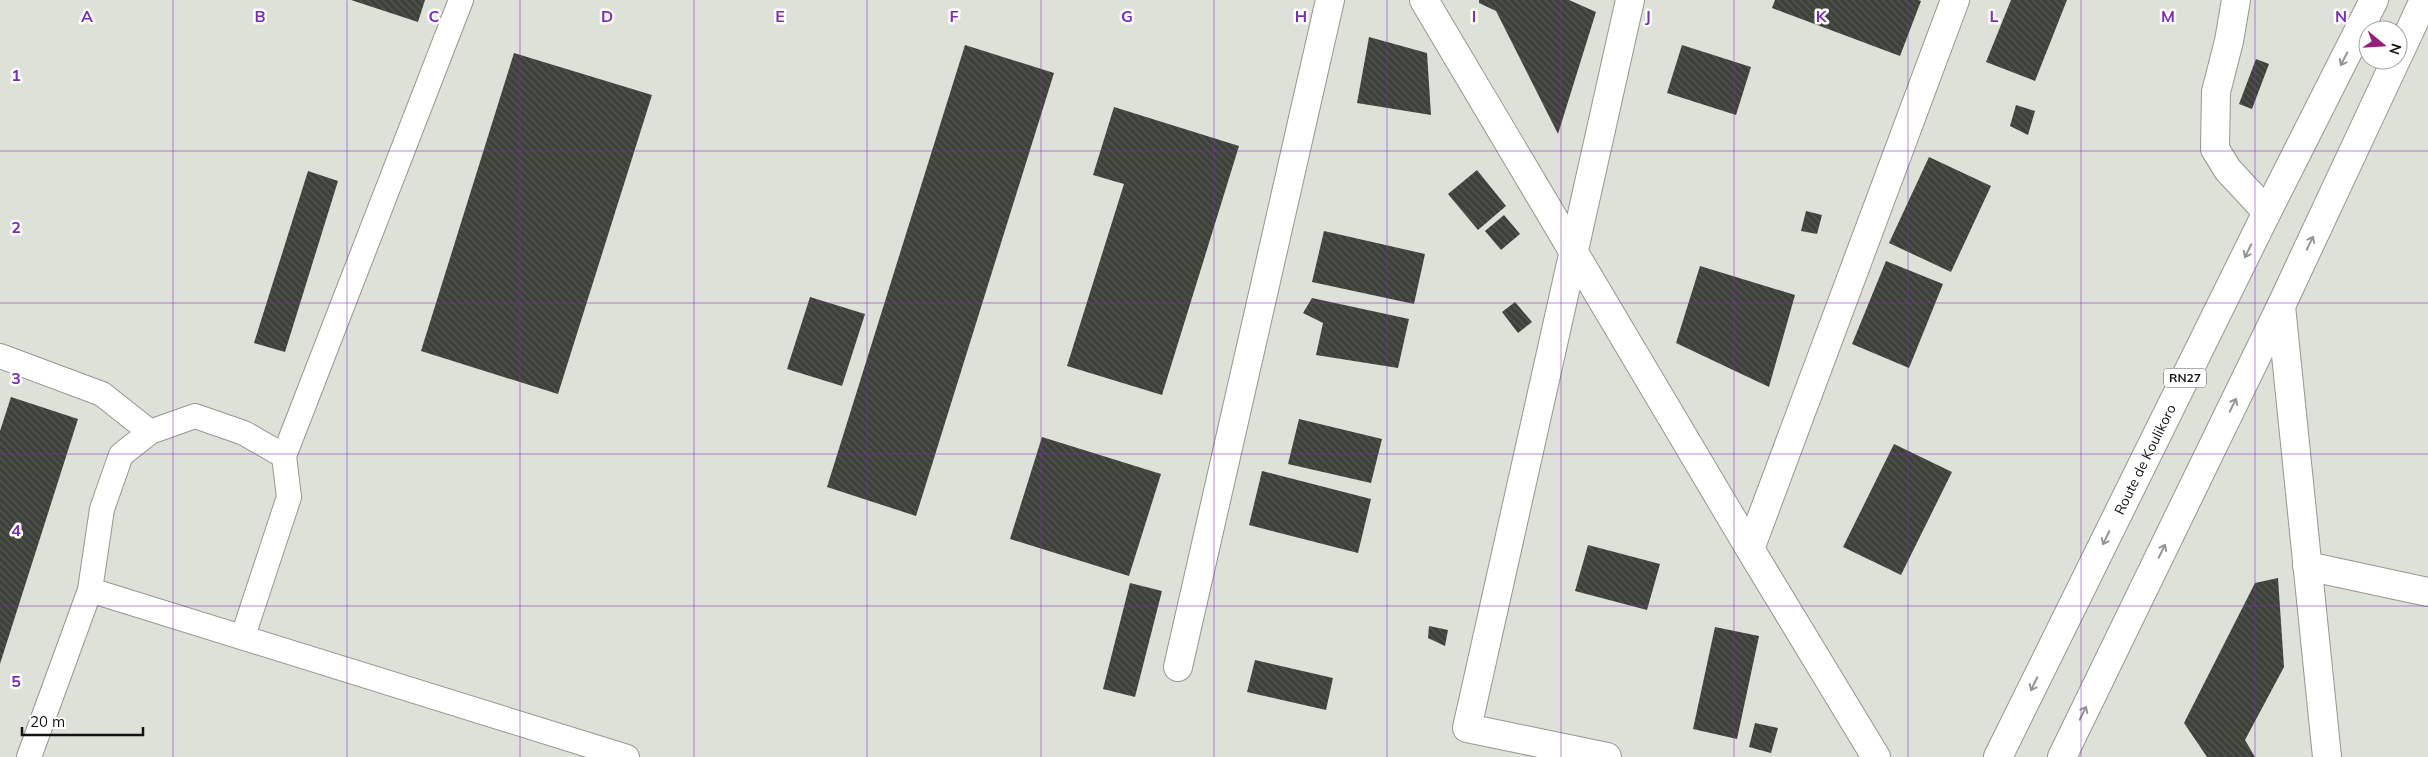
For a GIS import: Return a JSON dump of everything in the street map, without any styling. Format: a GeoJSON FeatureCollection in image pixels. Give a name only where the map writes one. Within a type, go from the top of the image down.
{"type":"FeatureCollection","features":[{"type":"Feature","properties":{"kind":"street"},"geometry":{"type":"LineString","coordinates":[[1178,667],[1330,0]]}},
{"type":"Feature","properties":{"kind":"street"},"geometry":{"type":"LineString","coordinates":[[1424,0],[1750,549],[1876,757]]}},
{"type":"Feature","properties":{"kind":"street"},"geometry":{"type":"LineString","coordinates":[[1607,757],[1467,728],[1630,0]]}},
{"type":"Feature","properties":{"kind":"street"},"geometry":{"type":"LineString","coordinates":[[1750,549],[1955,0]]}},
{"type":"Feature","properties":{"kind":"street"},"geometry":{"type":"LineString","coordinates":[[2236,0],[2229,41],[2216,92],[2215,149],[2228,170],[2267,212]]}},
{"type":"Feature","properties":{"kind":"street","name":"Route de Koulikoro"},"geometry":{"type":"LineString","coordinates":[[1998,757],[2267,212],[2374,0]]}},
{"type":"Feature","properties":{"kind":"street"},"geometry":{"type":"LineString","coordinates":[[2408,34],[2424,0]]}},
{"type":"Feature","properties":{"kind":"street"},"geometry":{"type":"LineString","coordinates":[[2062,757],[2281,306],[2391,70]]}},
{"type":"Feature","properties":{"kind":"street"},"geometry":{"type":"LineString","coordinates":[[2281,306],[2327,757]]}},
{"type":"Feature","properties":{"kind":"street"},"geometry":{"type":"LineString","coordinates":[[2308,566],[2428,592]]}},
{"type":"Feature","properties":{"kind":"lane"},"geometry":{"type":"LineString","coordinates":[[242,636],[288,497],[284,456],[461,0]]}},
{"type":"Feature","properties":{"kind":"lane"},"geometry":{"type":"LineString","coordinates":[[0,356],[102,394],[150,432]]}},
{"type":"Feature","properties":{"kind":"lane"},"geometry":{"type":"LineString","coordinates":[[30,757],[90,590],[102,509],[121,456],[150,432],[195,416],[244,433],[284,456]]}},
{"type":"Feature","properties":{"kind":"lane"},"geometry":{"type":"LineString","coordinates":[[90,590],[628,757]]}},
{"type":"Feature","properties":{"kind":"building"},"geometry":{"type":"Polygon","coordinates":[[[351,0],[425,0],[418,22],[351,0]]]}},
{"type":"Feature","properties":{"kind":"building"},"geometry":{"type":"Polygon","coordinates":[[[1479,0],[1569,0],[1596,12],[1558,134],[1496,11],[1479,3],[1479,0]]]}},
{"type":"Feature","properties":{"kind":"building"},"geometry":{"type":"Polygon","coordinates":[[[1775,0],[1921,1],[1900,56],[1772,8],[1775,0]]]}},
{"type":"Feature","properties":{"kind":"building"},"geometry":{"type":"Polygon","coordinates":[[[2011,0],[2067,0],[2035,81],[1986,62],[2011,0]]]}},
{"type":"Feature","properties":{"kind":"building"},"geometry":{"type":"Polygon","coordinates":[[[1369,37],[1427,53],[1431,115],[1357,103],[1369,37]]]}},
{"type":"Feature","properties":{"kind":"building"},"geometry":{"type":"Polygon","coordinates":[[[965,45],[1054,73],[916,516],[827,487],[965,45]]]}},
{"type":"Feature","properties":{"kind":"building"},"geometry":{"type":"Polygon","coordinates":[[[1682,45],[1751,67],[1736,115],[1667,93],[1682,45]]]}},
{"type":"Feature","properties":{"kind":"building"},"geometry":{"type":"Polygon","coordinates":[[[514,53],[652,95],[558,394],[421,351],[514,53]]]}},
{"type":"Feature","properties":{"kind":"building"},"geometry":{"type":"Polygon","coordinates":[[[2256,59],[2269,64],[2252,109],[2239,104],[2256,59]]]}},
{"type":"Feature","properties":{"kind":"building"},"geometry":{"type":"Polygon","coordinates":[[[2016,105],[2035,111],[2028,135],[2010,126],[2016,105]]]}},
{"type":"Feature","properties":{"kind":"building"},"geometry":{"type":"Polygon","coordinates":[[[1114,107],[1239,146],[1162,395],[1067,366],[1124,184],[1093,175],[1114,107]]]}},
{"type":"Feature","properties":{"kind":"building"},"geometry":{"type":"Polygon","coordinates":[[[1929,157],[1991,186],[1951,272],[1889,243],[1929,157]]]}},
{"type":"Feature","properties":{"kind":"building"},"geometry":{"type":"Polygon","coordinates":[[[1477,170],[1506,206],[1478,230],[1448,194],[1477,170]]]}},
{"type":"Feature","properties":{"kind":"building"},"geometry":{"type":"Polygon","coordinates":[[[308,171],[338,181],[285,352],[254,343],[308,171]]]}},
{"type":"Feature","properties":{"kind":"building"},"geometry":{"type":"Polygon","coordinates":[[[1806,211],[1822,215],[1817,234],[1801,231],[1806,211]]]}},
{"type":"Feature","properties":{"kind":"building"},"geometry":{"type":"Polygon","coordinates":[[[1504,215],[1520,234],[1501,250],[1485,231],[1504,215]]]}},
{"type":"Feature","properties":{"kind":"building"},"geometry":{"type":"Polygon","coordinates":[[[1324,231],[1425,254],[1414,304],[1312,282],[1324,231]]]}},
{"type":"Feature","properties":{"kind":"building"},"geometry":{"type":"Polygon","coordinates":[[[1886,261],[1943,284],[1909,368],[1852,344],[1886,261]]]}},
{"type":"Feature","properties":{"kind":"building"},"geometry":{"type":"Polygon","coordinates":[[[1700,266],[1795,295],[1769,387],[1676,343],[1700,266]]]}},
{"type":"Feature","properties":{"kind":"building"},"geometry":{"type":"Polygon","coordinates":[[[810,297],[865,314],[842,386],[787,369],[810,297]]]}},
{"type":"Feature","properties":{"kind":"building"},"geometry":{"type":"Polygon","coordinates":[[[1312,298],[1409,319],[1398,368],[1316,355],[1323,323],[1303,313],[1312,298]]]}},
{"type":"Feature","properties":{"kind":"building"},"geometry":{"type":"Polygon","coordinates":[[[1515,302],[1532,322],[1518,333],[1502,312],[1515,302]]]}},
{"type":"Feature","properties":{"kind":"building"},"geometry":{"type":"Polygon","coordinates":[[[11,397],[78,419],[0,664],[0,431],[11,397]]]}},
{"type":"Feature","properties":{"kind":"building"},"geometry":{"type":"Polygon","coordinates":[[[1299,419],[1382,439],[1371,483],[1288,464],[1299,419]]]}},
{"type":"Feature","properties":{"kind":"building"},"geometry":{"type":"Polygon","coordinates":[[[1042,437],[1161,474],[1129,576],[1010,539],[1042,437]]]}},
{"type":"Feature","properties":{"kind":"building"},"geometry":{"type":"Polygon","coordinates":[[[1894,444],[1952,472],[1901,575],[1843,547],[1894,444]]]}},
{"type":"Feature","properties":{"kind":"building"},"geometry":{"type":"Polygon","coordinates":[[[1262,471],[1371,499],[1358,553],[1249,525],[1262,471]]]}},
{"type":"Feature","properties":{"kind":"building"},"geometry":{"type":"Polygon","coordinates":[[[1588,545],[1660,564],[1647,610],[1575,591],[1588,545]]]}},
{"type":"Feature","properties":{"kind":"building"},"geometry":{"type":"Polygon","coordinates":[[[2278,578],[2284,667],[2245,740],[2255,757],[2207,757],[2184,723],[2255,583],[2278,578]]]}},
{"type":"Feature","properties":{"kind":"building"},"geometry":{"type":"Polygon","coordinates":[[[1130,583],[1162,591],[1135,697],[1103,689],[1130,583]]]}},
{"type":"Feature","properties":{"kind":"building"},"geometry":{"type":"Polygon","coordinates":[[[1429,626],[1448,630],[1445,646],[1428,638],[1429,626]]]}},
{"type":"Feature","properties":{"kind":"building"},"geometry":{"type":"Polygon","coordinates":[[[1715,627],[1759,636],[1737,739],[1693,729],[1715,627]]]}},
{"type":"Feature","properties":{"kind":"building"},"geometry":{"type":"Polygon","coordinates":[[[1255,660],[1333,678],[1326,710],[1247,692],[1255,660]]]}},
{"type":"Feature","properties":{"kind":"building"},"geometry":{"type":"Polygon","coordinates":[[[1755,723],[1778,728],[1771,753],[1749,747],[1755,723]]]}}]}
